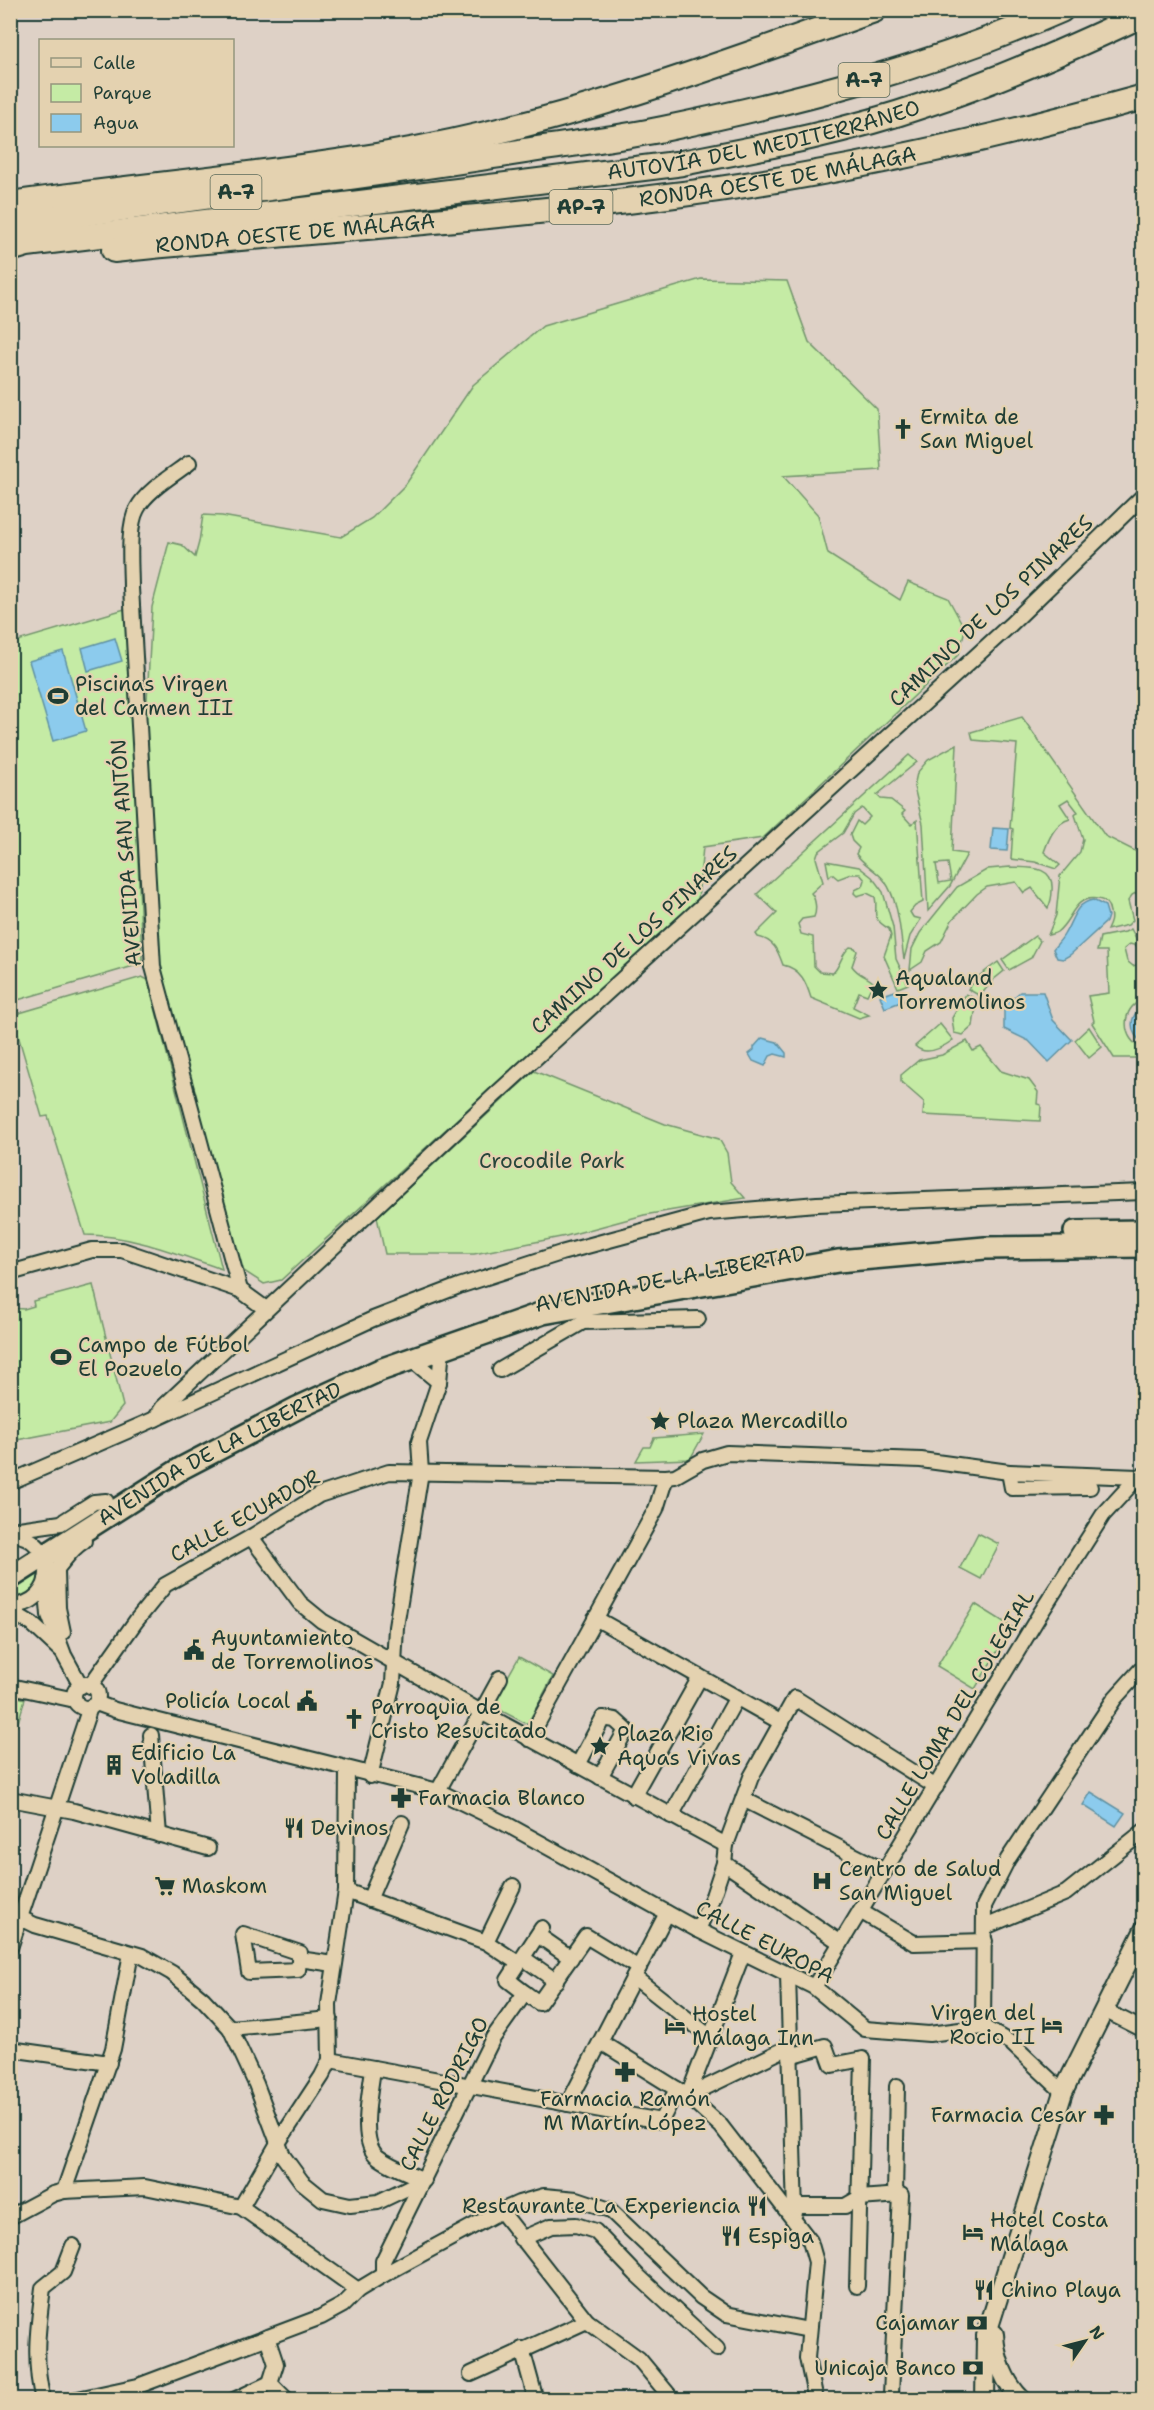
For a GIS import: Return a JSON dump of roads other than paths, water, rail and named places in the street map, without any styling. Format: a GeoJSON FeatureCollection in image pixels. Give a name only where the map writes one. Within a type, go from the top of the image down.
{"type":"FeatureCollection","features":[{"type":"Feature","properties":{"kind":"highway"},"geometry":{"type":"LineString","coordinates":[[10,204],[388,154],[509,128],[671,82],[874,10]]}},
{"type":"Feature","properties":{"kind":"highway","name":"AUTOVÍA DEL MEDITERRÁNEO"},"geometry":{"type":"LineString","coordinates":[[10,224],[410,169],[661,129],[834,89],[1022,28],[1061,10]]}},
{"type":"Feature","properties":{"kind":"highway","name":"AUTOVÍA DEL MEDITERRÁNEO"},"geometry":{"type":"LineString","coordinates":[[10,249],[27,244],[652,167],[760,148],[842,129],[923,106],[1003,77],[1143,14]]}},
{"type":"Feature","properties":{"kind":"highway","name":"RONDA OESTE DE MÁLAGA"},"geometry":{"type":"LineString","coordinates":[[10,259],[556,210],[679,195],[753,184],[969,142],[1143,97]]}},
{"type":"Feature","properties":{"kind":"main road","name":"AVENIDA DE LA LIBERTAD"},"geometry":{"type":"LineString","coordinates":[[46,1563],[105,1501],[174,1456],[374,1359],[540,1302],[839,1248],[985,1234],[1143,1231]]}},
{"type":"Feature","properties":{"kind":"main road","name":"AVENIDA DE LA LIBERTAD"},"geometry":{"type":"LineString","coordinates":[[10,1561],[46,1563],[182,1468],[297,1408],[380,1370],[543,1313],[838,1261],[985,1248],[1143,1246]]}},
{"type":"Feature","properties":{"kind":"main road"},"geometry":{"type":"LineString","coordinates":[[10,1578],[46,1563]]}},
{"type":"Feature","properties":{"kind":"main road"},"geometry":{"type":"LineString","coordinates":[[985,2400],[986,2336],[1064,2092],[1143,1930]]}},
{"type":"Feature","properties":{"kind":"main road"},"geometry":{"type":"LineString","coordinates":[[995,2305],[995,2352],[1013,2391],[1022,2400]]}},
{"type":"Feature","properties":{"kind":"street","name":"AVENIDA SAN ANTÓN"},"geometry":{"type":"LineString","coordinates":[[189,463],[158,487],[137,509],[131,534],[131,588],[152,955],[156,979],[240,1290]]}},
{"type":"Feature","properties":{"kind":"street","name":"CAMINO DE LOS PINARES"},"geometry":{"type":"LineString","coordinates":[[155,1419],[163,1407],[266,1309],[495,1095],[1010,625],[1143,495]]}},
{"type":"Feature","properties":{"kind":"street"},"geometry":{"type":"LineString","coordinates":[[10,1482],[155,1419],[373,1319],[459,1286],[561,1252],[709,1213],[828,1203],[1143,1192]]}},
{"type":"Feature","properties":{"kind":"street"},"geometry":{"type":"LineString","coordinates":[[10,1273],[92,1250],[122,1250],[240,1290],[266,1309]]}},
{"type":"Feature","properties":{"kind":"street"},"geometry":{"type":"LineString","coordinates":[[500,1371],[582,1322],[698,1319]]}},
{"type":"Feature","properties":{"kind":"street"},"geometry":{"type":"LineString","coordinates":[[370,1776],[393,1683],[396,1627],[421,1472],[419,1442],[439,1382],[442,1348]]}},
{"type":"Feature","properties":{"kind":"street"},"geometry":{"type":"LineString","coordinates":[[411,1359],[439,1382]]}},
{"type":"Feature","properties":{"kind":"street","name":"CALLE ECUADOR"},"geometry":{"type":"LineString","coordinates":[[86,1686],[165,1585],[251,1537],[319,1495],[389,1472],[666,1477],[675,1476],[703,1460],[727,1452],[921,1460],[1009,1472],[1141,1476]]}},
{"type":"Feature","properties":{"kind":"street"},"geometry":{"type":"LineString","coordinates":[[1009,1472],[1012,1488],[1090,1487]]}},
{"type":"Feature","properties":{"kind":"street"},"geometry":{"type":"LineString","coordinates":[[10,1476],[27,1474]]}},
{"type":"Feature","properties":{"kind":"street"},"geometry":{"type":"LineString","coordinates":[[10,1494],[27,1474]]}},
{"type":"Feature","properties":{"kind":"street","name":"CALLE LOMA DEL COLEGIAL"},"geometry":{"type":"LineString","coordinates":[[814,1987],[1040,1614],[1103,1515],[1141,1476]]}},
{"type":"Feature","properties":{"kind":"street"},"geometry":{"type":"LineString","coordinates":[[529,1739],[656,1509],[666,1477]]}},
{"type":"Feature","properties":{"kind":"street"},"geometry":{"type":"LineString","coordinates":[[10,1532],[61,1523],[94,1502],[105,1501]]}},
{"type":"Feature","properties":{"kind":"street"},"geometry":{"type":"LineString","coordinates":[[10,1532],[30,1538],[46,1563],[49,1615],[64,1655]]}},
{"type":"Feature","properties":{"kind":"street"},"geometry":{"type":"LineString","coordinates":[[251,1537],[300,1603],[322,1621],[529,1739],[726,1845]]}},
{"type":"Feature","properties":{"kind":"street","name":"AVENIDA DE LA LIBERTAD"},"geometry":{"type":"LineString","coordinates":[[10,1608],[35,1598],[46,1563]]}},
{"type":"Feature","properties":{"kind":"street"},"geometry":{"type":"LineString","coordinates":[[10,1608],[32,1624],[64,1655],[86,1686],[97,1695],[15,1915],[10,1948]]}},
{"type":"Feature","properties":{"kind":"street"},"geometry":{"type":"LineString","coordinates":[[596,1618],[782,1723]]}},
{"type":"Feature","properties":{"kind":"street"},"geometry":{"type":"LineString","coordinates":[[1064,2092],[1011,2043],[983,2027],[984,1906],[1008,1859],[1114,1698],[1143,1665]]}},
{"type":"Feature","properties":{"kind":"street"},"geometry":{"type":"LineString","coordinates":[[633,1796],[700,1677]]}},
{"type":"Feature","properties":{"kind":"street"},"geometry":{"type":"LineString","coordinates":[[438,1791],[500,1678]]}},
{"type":"Feature","properties":{"kind":"street"},"geometry":{"type":"LineString","coordinates":[[10,1686],[75,1700],[80,1706],[93,1705]]}},
{"type":"Feature","properties":{"kind":"street"},"geometry":{"type":"LineString","coordinates":[[75,1700],[75,1693],[86,1686]]}},
{"type":"Feature","properties":{"kind":"street"},"geometry":{"type":"LineString","coordinates":[[671,1816],[737,1697]]}},
{"type":"Feature","properties":{"kind":"street"},"geometry":{"type":"LineString","coordinates":[[698,1930],[714,1896],[724,1863],[726,1845],[751,1777],[795,1698],[936,1787]]}},
{"type":"Feature","properties":{"kind":"street","name":"CALLE EUROPA"},"geometry":{"type":"LineString","coordinates":[[93,1705],[370,1776],[438,1791],[504,1823],[698,1930],[814,1987],[865,2029],[929,2034],[983,2027]]}},
{"type":"Feature","properties":{"kind":"street"},"geometry":{"type":"LineString","coordinates":[[578,1765],[603,1718],[615,1719],[626,1730],[600,1777]]}},
{"type":"Feature","properties":{"kind":"street"},"geometry":{"type":"LineString","coordinates":[[151,1734],[159,1834]]}},
{"type":"Feature","properties":{"kind":"street"},"geometry":{"type":"LineString","coordinates":[[241,2207],[330,2060],[329,2004],[346,1891],[347,1769]]}},
{"type":"Feature","properties":{"kind":"street"},"geometry":{"type":"LineString","coordinates":[[10,1799],[56,1807],[208,1848]]}},
{"type":"Feature","properties":{"kind":"street"},"geometry":{"type":"LineString","coordinates":[[743,1799],[885,1871]]}},
{"type":"Feature","properties":{"kind":"street"},"geometry":{"type":"LineString","coordinates":[[369,1900],[402,1823]]}},
{"type":"Feature","properties":{"kind":"street"},"geometry":{"type":"LineString","coordinates":[[860,1911],[914,1943],[985,1934],[1066,1893],[1143,1831]]}},
{"type":"Feature","properties":{"kind":"street"},"geometry":{"type":"LineString","coordinates":[[724,1863],[841,1943]]}},
{"type":"Feature","properties":{"kind":"street"},"geometry":{"type":"LineString","coordinates":[[486,1942],[513,1886]]}},
{"type":"Feature","properties":{"kind":"street"},"geometry":{"type":"LineString","coordinates":[[346,1891],[486,1942],[556,1981]]}},
{"type":"Feature","properties":{"kind":"street"},"geometry":{"type":"LineString","coordinates":[[568,2104],[667,1912]]}},
{"type":"Feature","properties":{"kind":"street"},"geometry":{"type":"LineString","coordinates":[[15,1915],[35,1924],[150,1960],[186,1984],[230,2028],[256,2084],[283,2156],[302,2182],[323,2199],[350,2205],[378,2202],[424,2180]]}},
{"type":"Feature","properties":{"kind":"street"},"geometry":{"type":"LineString","coordinates":[[571,1958],[542,1933],[508,1980],[539,2003],[556,1981],[586,1936],[637,1973],[710,2037]]}},
{"type":"Feature","properties":{"kind":"street"},"geometry":{"type":"LineString","coordinates":[[64,2191],[109,2063],[131,1953]]}},
{"type":"Feature","properties":{"kind":"street"},"geometry":{"type":"LineString","coordinates":[[330,2060],[661,2121],[683,2093],[710,2037],[744,1953]]}},
{"type":"Feature","properties":{"kind":"street"},"geometry":{"type":"LineString","coordinates":[[299,1959],[334,1964]]}},
{"type":"Feature","properties":{"kind":"street"},"geometry":{"type":"LineString","coordinates":[[788,1975],[796,2206],[794,2221]]}},
{"type":"Feature","properties":{"kind":"street","name":"CALLE RODRIGO"},"geometry":{"type":"LineString","coordinates":[[383,2275],[383,2261],[472,2085],[493,2038],[525,1993]]}},
{"type":"Feature","properties":{"kind":"street"},"geometry":{"type":"LineString","coordinates":[[1104,2010],[1143,2030]]}},
{"type":"Feature","properties":{"kind":"street"},"geometry":{"type":"LineString","coordinates":[[230,2028],[330,2019]]}},
{"type":"Feature","properties":{"kind":"street"},"geometry":{"type":"LineString","coordinates":[[601,2042],[683,2093],[721,2126],[810,2241],[816,2262],[807,2358],[816,2400]]}},
{"type":"Feature","properties":{"kind":"street"},"geometry":{"type":"LineString","coordinates":[[683,2093],[789,2051],[825,2046],[832,2066],[863,2059],[857,2286]]}},
{"type":"Feature","properties":{"kind":"street"},"geometry":{"type":"LineString","coordinates":[[10,2049],[109,2063]]}},
{"type":"Feature","properties":{"kind":"street"},"geometry":{"type":"LineString","coordinates":[[373,2068],[367,2123],[368,2143],[377,2156],[424,2180]]}},
{"type":"Feature","properties":{"kind":"street"},"geometry":{"type":"LineString","coordinates":[[895,2195],[897,2086]]}},
{"type":"Feature","properties":{"kind":"street"},"geometry":{"type":"LineString","coordinates":[[10,2217],[53,2194],[64,2191],[145,2187],[241,2207],[358,2290]]}},
{"type":"Feature","properties":{"kind":"street"},"geometry":{"type":"LineString","coordinates":[[796,2206],[845,2206],[860,2198],[901,2195],[891,2394]]}},
{"type":"Feature","properties":{"kind":"street"},"geometry":{"type":"LineString","coordinates":[[73,2400],[138,2385],[321,2318],[343,2305],[358,2290],[383,2275],[501,2211],[544,2196],[578,2199],[610,2210],[701,2298],[726,2314],[808,2330]]}},
{"type":"Feature","properties":{"kind":"street"},"geometry":{"type":"LineString","coordinates":[[501,2211],[587,2321],[639,2359],[673,2400]]}},
{"type":"Feature","properties":{"kind":"street"},"geometry":{"type":"LineString","coordinates":[[521,2239],[551,2226],[576,2225],[595,2231],[636,2274],[717,2349]]}},
{"type":"Feature","properties":{"kind":"street"},"geometry":{"type":"LineString","coordinates":[[43,2400],[37,2375],[37,2336],[43,2288],[63,2272],[73,2246]]}},
{"type":"Feature","properties":{"kind":"street"},"geometry":{"type":"LineString","coordinates":[[471,2374],[587,2321]]}},
{"type":"Feature","properties":{"kind":"street"},"geometry":{"type":"LineString","coordinates":[[234,2400],[270,2384],[276,2364],[267,2337]]}},
{"type":"Feature","properties":{"kind":"street"},"geometry":{"type":"LineString","coordinates":[[522,2349],[537,2400]]}},
{"type":"Feature","properties":{"kind":"street"},"geometry":{"type":"LineString","coordinates":[[270,2384],[287,2400]]}},
{"type":"Feature","properties":{"kind":"water","name":"Piscinas Virgen del Carmen III"},"geometry":{"type":"Polygon","coordinates":[[[115,638],[122,661],[88,671],[82,648],[115,638]]]}},
{"type":"Feature","properties":{"kind":"water","name":"Piscinas Virgen del Carmen III"},"geometry":{"type":"Polygon","coordinates":[[[63,651],[86,731],[53,741],[29,661],[63,651]]]}},
{"type":"Feature","properties":{"kind":"water"},"geometry":{"type":"Polygon","coordinates":[[[993,828],[1009,829],[1007,851],[991,850],[993,828]]]}},
{"type":"Feature","properties":{"kind":"water"},"geometry":{"type":"Polygon","coordinates":[[[1093,900],[1105,906],[1108,916],[1106,922],[1070,955],[1063,959],[1057,958],[1053,949],[1064,935],[1078,908],[1093,900]]]}},
{"type":"Feature","properties":{"kind":"water"},"geometry":{"type":"Polygon","coordinates":[[[898,990],[903,1001],[885,1008],[880,996],[898,990]]]}},
{"type":"Feature","properties":{"kind":"water"},"geometry":{"type":"Polygon","coordinates":[[[1020,992],[1043,992],[1053,1020],[1072,1040],[1049,1062],[1029,1041],[1004,1029],[1004,1006],[1020,992]]]}},
{"type":"Feature","properties":{"kind":"water"},"geometry":{"type":"Polygon","coordinates":[[[1143,1007],[1143,1043],[1138,1039],[1132,1025],[1135,1015],[1143,1007]]]}},
{"type":"Feature","properties":{"kind":"water"},"geometry":{"type":"Polygon","coordinates":[[[762,1038],[777,1042],[786,1053],[786,1057],[775,1054],[770,1056],[765,1066],[753,1061],[749,1054],[762,1038]]]}},
{"type":"Feature","properties":{"kind":"water"},"geometry":{"type":"Polygon","coordinates":[[[1091,1792],[1125,1813],[1116,1826],[1083,1805],[1091,1792]]]}},
{"type":"Feature","properties":{"kind":"place","name":"Ermita de San Miguel"},"geometry":{"type":"Point","coordinates":[903,429]}},
{"type":"Feature","properties":{"kind":"place","name":"Piscinas Virgen del Carmen III"},"geometry":{"type":"Point","coordinates":[58,696]}},
{"type":"Feature","properties":{"kind":"place","name":"Aqualand Torremolinos"},"geometry":{"type":"Point","coordinates":[878,990]}},
{"type":"Feature","properties":{"kind":"place","name":"Campo de Fútbol El Pozuelo"},"geometry":{"type":"Point","coordinates":[61,1357]}},
{"type":"Feature","properties":{"kind":"place","name":"Plaza Mercadillo"},"geometry":{"type":"Point","coordinates":[660,1421]}},
{"type":"Feature","properties":{"kind":"place","name":"Ayuntamiento de Torremolinos"},"geometry":{"type":"Point","coordinates":[194,1650]}},
{"type":"Feature","properties":{"kind":"place","name":"Policía Local"},"geometry":{"type":"Point","coordinates":[307,1701]}},
{"type":"Feature","properties":{"kind":"place","name":"Parroquia de Cristo Resucitado"},"geometry":{"type":"Point","coordinates":[354,1719]}},
{"type":"Feature","properties":{"kind":"place","name":"Plaza Rio Aquas Vivas"},"geometry":{"type":"Point","coordinates":[600,1746]}},
{"type":"Feature","properties":{"kind":"place","name":"Edificio La Voladilla"},"geometry":{"type":"Point","coordinates":[114,1765]}},
{"type":"Feature","properties":{"kind":"place","name":"Farmacia Blanco"},"geometry":{"type":"Point","coordinates":[401,1798]}},
{"type":"Feature","properties":{"kind":"place","name":"Devinos"},"geometry":{"type":"Point","coordinates":[294,1828]}},
{"type":"Feature","properties":{"kind":"place","name":"Centro de Salud San Miguel"},"geometry":{"type":"Point","coordinates":[822,1881]}},
{"type":"Feature","properties":{"kind":"place","name":"Maskom"},"geometry":{"type":"Point","coordinates":[165,1886]}},
{"type":"Feature","properties":{"kind":"place","name":"Virgen del Rocio II"},"geometry":{"type":"Point","coordinates":[1052,2025]}},
{"type":"Feature","properties":{"kind":"place","name":"Hostel Málaga Inn"},"geometry":{"type":"Point","coordinates":[675,2026]}},
{"type":"Feature","properties":{"kind":"place","name":"Farmacia Ramón M Martín López"},"geometry":{"type":"Point","coordinates":[625,2072]}},
{"type":"Feature","properties":{"kind":"place","name":"Farmacia Cesar"},"geometry":{"type":"Point","coordinates":[1104,2115]}},
{"type":"Feature","properties":{"kind":"place","name":"Restaurante La Experiencia"},"geometry":{"type":"Point","coordinates":[757,2206]}},
{"type":"Feature","properties":{"kind":"place","name":"Hotel Costa Málaga"},"geometry":{"type":"Point","coordinates":[973,2232]}},
{"type":"Feature","properties":{"kind":"place","name":"Espiga"},"geometry":{"type":"Point","coordinates":[731,2236]}},
{"type":"Feature","properties":{"kind":"place","name":"Chino Playa"},"geometry":{"type":"Point","coordinates":[984,2290]}},
{"type":"Feature","properties":{"kind":"place","name":"Cajamar"},"geometry":{"type":"Point","coordinates":[977,2323]}},
{"type":"Feature","properties":{"kind":"place","name":"Unicaja Banco"},"geometry":{"type":"Point","coordinates":[973,2368]}},
{"type":"Feature","properties":{"kind":"park label","name":"Crocodile Park"},"geometry":{"type":"Point","coordinates":[552,1161]}}]}
